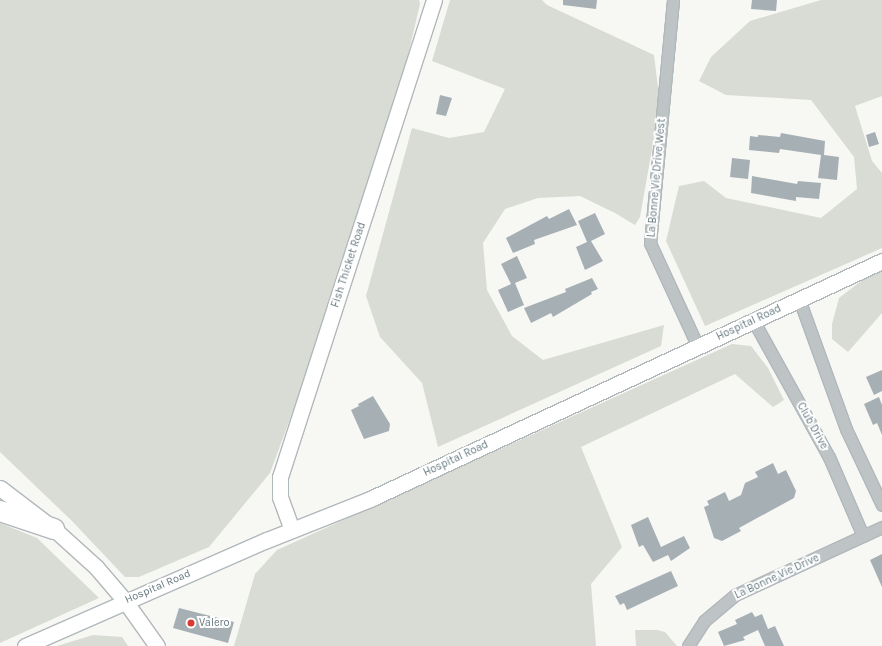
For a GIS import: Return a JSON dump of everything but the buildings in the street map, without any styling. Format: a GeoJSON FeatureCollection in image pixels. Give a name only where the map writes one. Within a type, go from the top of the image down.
{"type":"FeatureCollection","features":[{"type":"Feature","properties":{"kind":"highway"},"geometry":{"type":"LineString","coordinates":[[0,511],[54,529]]}},
{"type":"Feature","properties":{"kind":"street","name":"Fish Thicket Road"},"geometry":{"type":"LineString","coordinates":[[292,530],[280,497],[280,477],[434,0]]}},
{"type":"Feature","properties":{"kind":"street","name":"La Bonne Vie Drive West"},"geometry":{"type":"LineString","coordinates":[[673,0],[650,243],[698,347]]}},
{"type":"Feature","properties":{"kind":"street","name":"Hospital Road"},"geometry":{"type":"LineString","coordinates":[[24,646],[292,530],[370,499],[882,261]]}},
{"type":"Feature","properties":{"kind":"street"},"geometry":{"type":"LineString","coordinates":[[800,299],[846,429],[882,505]]}},
{"type":"Feature","properties":{"kind":"street","name":"Club Drive"},"geometry":{"type":"LineString","coordinates":[[753,320],[829,457],[864,536]]}},
{"type":"Feature","properties":{"kind":"street"},"geometry":{"type":"LineString","coordinates":[[0,488],[54,529],[96,567],[125,601],[157,646]]}},
{"type":"Feature","properties":{"kind":"street","name":"La Bonne Vie Drive"},"geometry":{"type":"LineString","coordinates":[[688,646],[704,621],[735,595],[882,527]]}},
{"type":"Feature","properties":{"kind":"shaded area"},"geometry":{"type":"Polygon","coordinates":[[[0,0],[419,0],[420,4],[405,68],[311,362],[270,473],[209,547],[139,577],[125,577],[71,520],[0,452],[0,0]]]}},
{"type":"Feature","properties":{"kind":"shaded area"},"geometry":{"type":"Polygon","coordinates":[[[450,0],[542,0],[547,5],[654,55],[660,104],[640,217],[635,225],[615,213],[580,196],[538,198],[505,209],[483,243],[487,290],[512,336],[543,360],[664,325],[661,346],[438,447],[422,383],[380,337],[366,296],[412,128],[449,138],[484,132],[505,89],[432,61],[450,0]]]}},
{"type":"Feature","properties":{"kind":"shaded area"},"geometry":{"type":"Polygon","coordinates":[[[821,0],[882,0],[882,96],[855,106],[872,161],[882,173],[882,248],[705,326],[666,241],[679,186],[704,181],[726,198],[821,218],[857,189],[854,157],[811,100],[726,95],[699,81],[711,57],[750,21],[821,0]]]}},
{"type":"Feature","properties":{"kind":"shaded area"},"geometry":{"type":"Polygon","coordinates":[[[882,265],[882,313],[848,352],[832,339],[832,324],[839,298],[882,265]]]}},
{"type":"Feature","properties":{"kind":"shaded area"},"geometry":{"type":"Polygon","coordinates":[[[732,344],[751,346],[768,368],[784,400],[773,407],[735,374],[581,447],[622,547],[591,584],[596,646],[234,646],[255,574],[277,550],[732,344]]]}},
{"type":"Feature","properties":{"kind":"shaded area"},"geometry":{"type":"Polygon","coordinates":[[[0,523],[37,538],[99,598],[0,643],[0,523]]]}},
{"type":"Feature","properties":{"kind":"shaded area"},"geometry":{"type":"Polygon","coordinates":[[[635,630],[657,630],[665,632],[677,646],[636,646],[635,630]]]}},
{"type":"Feature","properties":{"kind":"shaded area"},"geometry":{"type":"Polygon","coordinates":[[[93,635],[122,637],[128,646],[57,646],[93,635]]]}},
{"type":"Feature","properties":{"kind":"place","name":"Valero"},"geometry":{"type":"Point","coordinates":[191,623]}}]}
